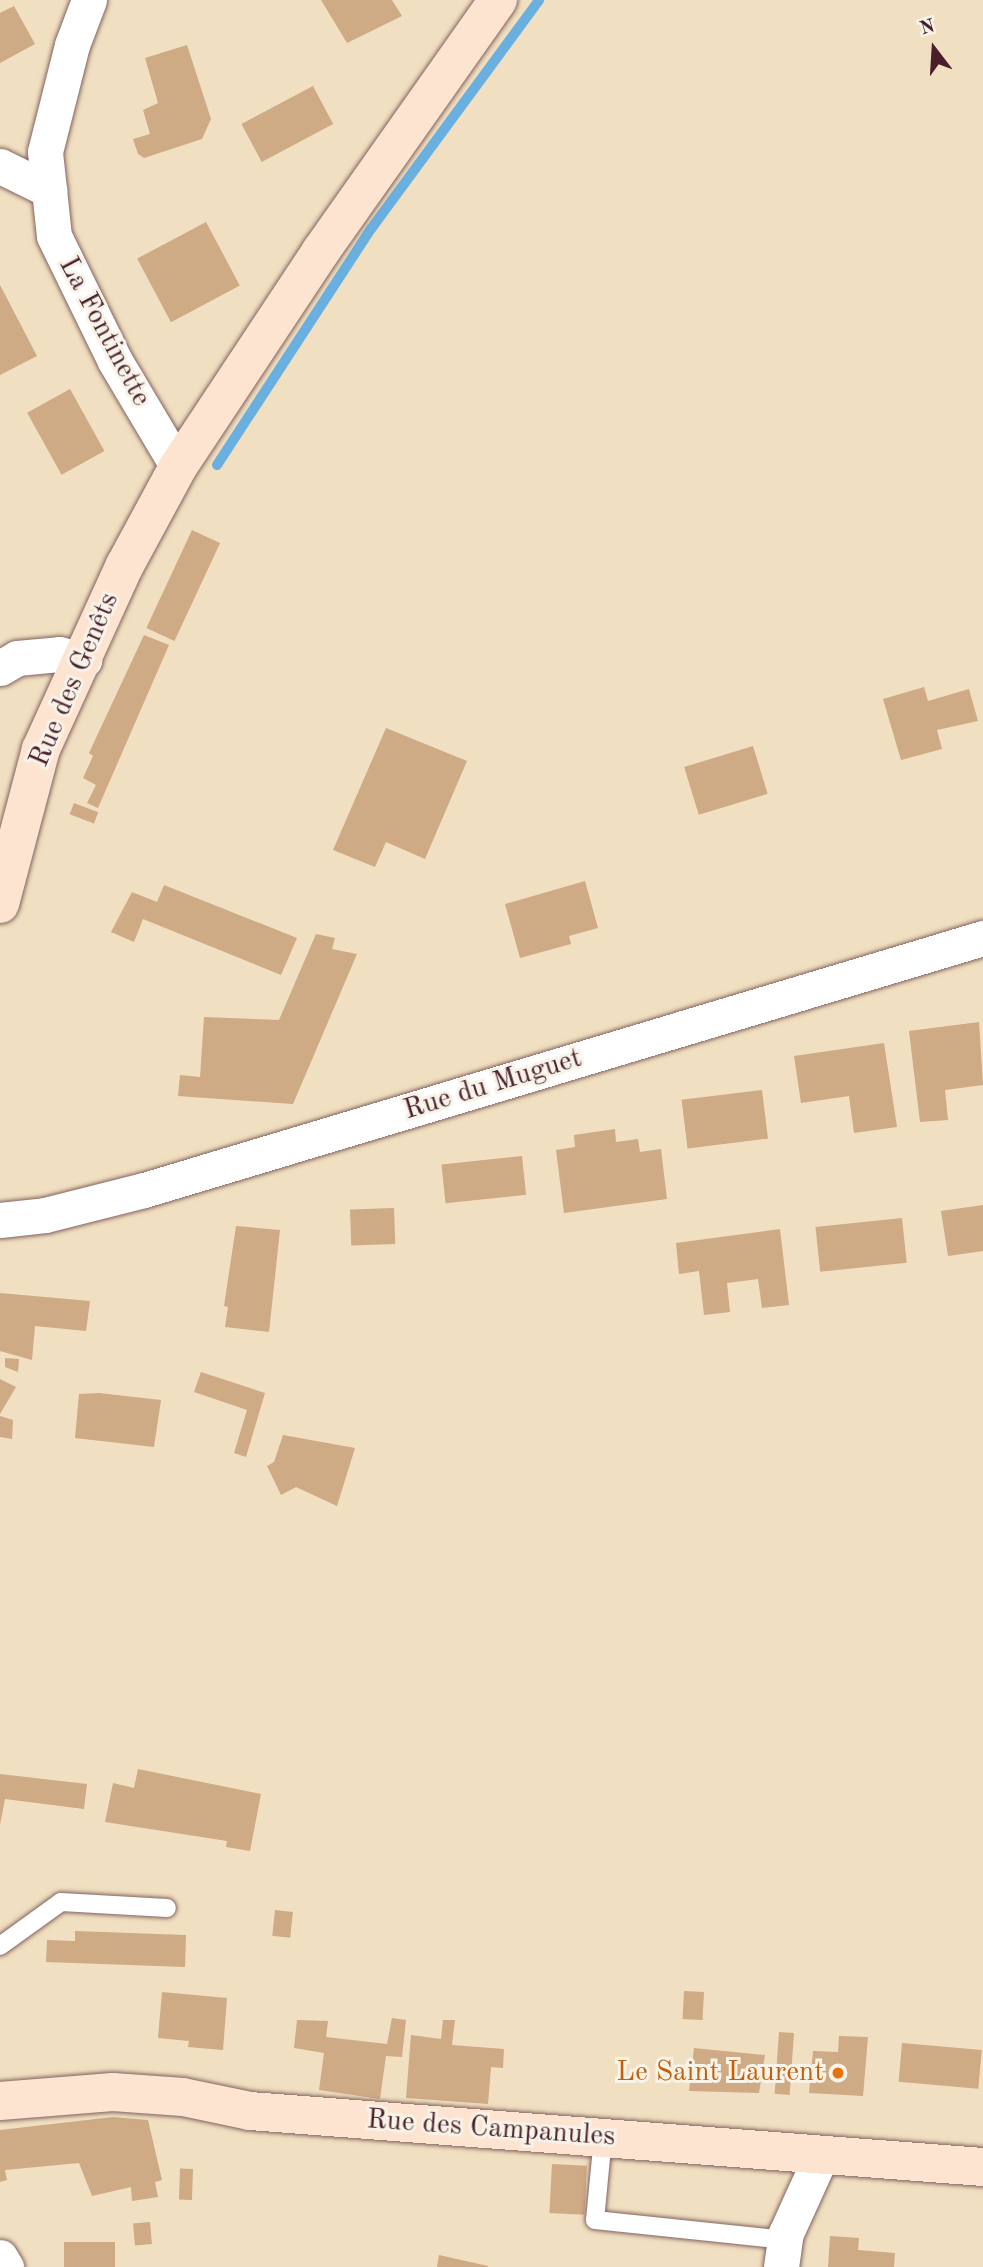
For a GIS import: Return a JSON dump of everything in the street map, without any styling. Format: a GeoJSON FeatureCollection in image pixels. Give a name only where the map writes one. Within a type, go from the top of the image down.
{"type":"FeatureCollection","features":[{"type":"Feature","properties":{"kind":"main road","name":"Rue des Genêts"},"geometry":{"type":"LineString","coordinates":[[0,904],[41,749],[84,660],[125,565],[178,467],[321,251],[498,0]]}},
{"type":"Feature","properties":{"kind":"main road","name":"Rue des Campanules"},"geometry":{"type":"LineString","coordinates":[[0,2101],[113,2092],[183,2097],[250,2111],[983,2167]]}},
{"type":"Feature","properties":{"kind":"street","name":"La Fontinette"},"geometry":{"type":"LineString","coordinates":[[89,0],[45,152],[54,236],[115,360],[178,467]]}},
{"type":"Feature","properties":{"kind":"street"},"geometry":{"type":"LineString","coordinates":[[0,166],[49,190]]}},
{"type":"Feature","properties":{"kind":"street"},"geometry":{"type":"LineString","coordinates":[[0,668],[31,657],[59,654],[84,660]]}},
{"type":"Feature","properties":{"kind":"street","name":"Rue du Muguet"},"geometry":{"type":"LineString","coordinates":[[0,1220],[45,1215],[144,1189],[983,938]]}},
{"type":"Feature","properties":{"kind":"street"},"geometry":{"type":"LineString","coordinates":[[783,2254],[821,2156]]}},
{"type":"Feature","properties":{"kind":"street"},"geometry":{"type":"LineString","coordinates":[[0,2256],[6,2267]]}},
{"type":"Feature","properties":{"kind":"lane"},"geometry":{"type":"LineString","coordinates":[[0,1946],[61,1902],[167,1908]]}},
{"type":"Feature","properties":{"kind":"lane"},"geometry":{"type":"LineString","coordinates":[[603,2137],[595,2220],[783,2254]]}},
{"type":"Feature","properties":{"kind":"building"},"geometry":{"type":"Polygon","coordinates":[[[321,0],[392,0],[402,16],[347,43],[321,0]]]}},
{"type":"Feature","properties":{"kind":"building"},"geometry":{"type":"Polygon","coordinates":[[[14,6],[35,44],[0,63],[0,13],[14,6]]]}},
{"type":"Feature","properties":{"kind":"building"},"geometry":{"type":"Polygon","coordinates":[[[187,45],[211,119],[202,139],[144,158],[138,154],[133,139],[150,134],[143,110],[158,103],[145,58],[187,45]]]}},
{"type":"Feature","properties":{"kind":"building"},"geometry":{"type":"Polygon","coordinates":[[[313,86],[333,124],[262,162],[241,124],[313,86]]]}},
{"type":"Feature","properties":{"kind":"building"},"geometry":{"type":"Polygon","coordinates":[[[206,222],[240,286],[171,322],[137,259],[206,222]]]}},
{"type":"Feature","properties":{"kind":"building"},"geometry":{"type":"Polygon","coordinates":[[[0,285],[37,356],[0,375],[0,285]]]}},
{"type":"Feature","properties":{"kind":"building"},"geometry":{"type":"Polygon","coordinates":[[[70,389],[104,451],[62,475],[27,413],[70,389]]]}},
{"type":"Feature","properties":{"kind":"building"},"geometry":{"type":"Polygon","coordinates":[[[192,530],[220,543],[174,641],[146,628],[192,530]]]}},
{"type":"Feature","properties":{"kind":"building"},"geometry":{"type":"Polygon","coordinates":[[[144,635],[169,645],[98,808],[87,803],[96,785],[83,778],[93,756],[89,753],[144,635]]]}},
{"type":"Feature","properties":{"kind":"building"},"geometry":{"type":"Polygon","coordinates":[[[924,687],[928,701],[969,689],[978,721],[937,730],[942,749],[901,760],[883,699],[924,687]]]}},
{"type":"Feature","properties":{"kind":"building"},"geometry":{"type":"Polygon","coordinates":[[[386,728],[467,761],[425,859],[386,842],[375,867],[333,850],[386,728]]]}},
{"type":"Feature","properties":{"kind":"building"},"geometry":{"type":"Polygon","coordinates":[[[753,746],[768,794],[699,815],[684,767],[753,746]]]}},
{"type":"Feature","properties":{"kind":"building"},"geometry":{"type":"Polygon","coordinates":[[[74,803],[98,812],[94,824],[70,814],[74,803]]]}},
{"type":"Feature","properties":{"kind":"building"},"geometry":{"type":"Polygon","coordinates":[[[585,881],[598,928],[569,936],[571,944],[520,958],[505,904],[585,881]]]}},
{"type":"Feature","properties":{"kind":"building"},"geometry":{"type":"Polygon","coordinates":[[[164,885],[297,938],[281,975],[143,919],[134,942],[111,932],[132,892],[157,902],[164,885]]]}},
{"type":"Feature","properties":{"kind":"building"},"geometry":{"type":"Polygon","coordinates":[[[316,934],[335,938],[332,949],[357,954],[293,1104],[178,1096],[180,1075],[200,1077],[204,1017],[279,1020],[316,934]]]}},
{"type":"Feature","properties":{"kind":"building"},"geometry":{"type":"Polygon","coordinates":[[[979,1022],[983,1085],[945,1090],[948,1120],[920,1122],[909,1031],[979,1022]]]}},
{"type":"Feature","properties":{"kind":"building"},"geometry":{"type":"Polygon","coordinates":[[[884,1043],[897,1127],[854,1133],[849,1096],[801,1103],[794,1056],[884,1043]]]}},
{"type":"Feature","properties":{"kind":"building"},"geometry":{"type":"Polygon","coordinates":[[[762,1090],[768,1139],[688,1149],[682,1100],[762,1090]]]}},
{"type":"Feature","properties":{"kind":"building"},"geometry":{"type":"Polygon","coordinates":[[[615,1129],[616,1142],[638,1139],[640,1152],[661,1149],[667,1199],[564,1213],[556,1150],[575,1147],[574,1135],[615,1129]]]}},
{"type":"Feature","properties":{"kind":"building"},"geometry":{"type":"Polygon","coordinates":[[[522,1156],[526,1195],[446,1203],[441,1164],[522,1156]]]}},
{"type":"Feature","properties":{"kind":"building"},"geometry":{"type":"Polygon","coordinates":[[[983,1205],[983,1251],[948,1256],[941,1211],[983,1205]]]}},
{"type":"Feature","properties":{"kind":"building"},"geometry":{"type":"Polygon","coordinates":[[[394,1208],[395,1244],[351,1246],[350,1210],[394,1208]]]}},
{"type":"Feature","properties":{"kind":"building"},"geometry":{"type":"Polygon","coordinates":[[[902,1218],[907,1263],[820,1272],[815,1227],[902,1218]]]}},
{"type":"Feature","properties":{"kind":"building"},"geometry":{"type":"Polygon","coordinates":[[[236,1226],[280,1230],[269,1332],[225,1327],[228,1307],[224,1306],[236,1226]]]}},
{"type":"Feature","properties":{"kind":"building"},"geometry":{"type":"Polygon","coordinates":[[[780,1229],[789,1305],[762,1308],[758,1279],[727,1283],[730,1312],[704,1315],[699,1271],[679,1274],[676,1243],[780,1229]]]}},
{"type":"Feature","properties":{"kind":"building"},"geometry":{"type":"Polygon","coordinates":[[[0,1293],[90,1301],[86,1331],[35,1326],[32,1360],[0,1351],[0,1293]]]}},
{"type":"Feature","properties":{"kind":"building"},"geometry":{"type":"Polygon","coordinates":[[[5,1358],[19,1359],[18,1372],[5,1367],[5,1358]]]}},
{"type":"Feature","properties":{"kind":"building"},"geometry":{"type":"Polygon","coordinates":[[[201,1372],[265,1393],[246,1457],[234,1453],[247,1410],[194,1392],[201,1372]]]}},
{"type":"Feature","properties":{"kind":"building"},"geometry":{"type":"Polygon","coordinates":[[[0,1379],[16,1387],[0,1414],[0,1379]]]}},
{"type":"Feature","properties":{"kind":"building"},"geometry":{"type":"Polygon","coordinates":[[[99,1393],[161,1400],[154,1447],[75,1438],[79,1394],[99,1393]]]}},
{"type":"Feature","properties":{"kind":"building"},"geometry":{"type":"Polygon","coordinates":[[[0,1416],[13,1420],[12,1439],[0,1437],[0,1416]]]}},
{"type":"Feature","properties":{"kind":"building"},"geometry":{"type":"Polygon","coordinates":[[[283,1435],[355,1448],[337,1506],[296,1487],[281,1495],[267,1466],[274,1462],[283,1435]]]}},
{"type":"Feature","properties":{"kind":"building"},"geometry":{"type":"Polygon","coordinates":[[[138,1769],[261,1794],[250,1851],[226,1847],[227,1841],[105,1822],[113,1783],[134,1788],[138,1769]]]}},
{"type":"Feature","properties":{"kind":"building"},"geometry":{"type":"Polygon","coordinates":[[[0,1774],[87,1784],[84,1809],[5,1799],[0,1825],[0,1774]]]}},
{"type":"Feature","properties":{"kind":"building"},"geometry":{"type":"Polygon","coordinates":[[[275,1910],[293,1912],[290,1938],[272,1936],[275,1910]]]}},
{"type":"Feature","properties":{"kind":"building"},"geometry":{"type":"Polygon","coordinates":[[[75,1931],[186,1935],[185,1967],[46,1962],[47,1940],[75,1941],[75,1931]]]}},
{"type":"Feature","properties":{"kind":"building"},"geometry":{"type":"Polygon","coordinates":[[[684,1991],[704,1992],[703,2020],[683,2019],[684,1991]]]}},
{"type":"Feature","properties":{"kind":"building"},"geometry":{"type":"Polygon","coordinates":[[[162,1992],[227,1998],[223,2050],[188,2047],[189,2041],[158,2038],[162,1992]]]}},
{"type":"Feature","properties":{"kind":"building"},"geometry":{"type":"Polygon","coordinates":[[[392,2018],[406,2020],[402,2057],[386,2056],[380,2099],[319,2090],[324,2053],[294,2048],[297,2020],[328,2021],[326,2037],[387,2044],[392,2018]]]}},
{"type":"Feature","properties":{"kind":"building"},"geometry":{"type":"Polygon","coordinates":[[[443,2020],[455,2020],[452,2045],[504,2049],[503,2068],[491,2067],[488,2104],[406,2098],[411,2035],[441,2039],[443,2020]]]}},
{"type":"Feature","properties":{"kind":"building"},"geometry":{"type":"Polygon","coordinates":[[[779,2032],[794,2033],[790,2095],[775,2094],[779,2032]]]}},
{"type":"Feature","properties":{"kind":"building","name":"Le Saint Laurent"},"geometry":{"type":"Polygon","coordinates":[[[839,2036],[868,2037],[863,2096],[809,2093],[813,2051],[838,2052],[839,2036]]]}},
{"type":"Feature","properties":{"kind":"building"},"geometry":{"type":"Polygon","coordinates":[[[902,2043],[982,2050],[978,2089],[899,2082],[902,2043]]]}},
{"type":"Feature","properties":{"kind":"building"},"geometry":{"type":"Polygon","coordinates":[[[694,2048],[765,2055],[759,2093],[689,2091],[694,2048]]]}},
{"type":"Feature","properties":{"kind":"building"},"geometry":{"type":"Polygon","coordinates":[[[113,2117],[148,2120],[162,2180],[155,2182],[158,2197],[132,2201],[131,2187],[92,2196],[79,2163],[5,2170],[7,2180],[0,2182],[0,2130],[113,2117]]]}},
{"type":"Feature","properties":{"kind":"building"},"geometry":{"type":"Polygon","coordinates":[[[552,2164],[587,2166],[584,2215],[549,2213],[552,2164]]]}},
{"type":"Feature","properties":{"kind":"building"},"geometry":{"type":"Polygon","coordinates":[[[180,2169],[193,2169],[192,2200],[179,2200],[180,2169]]]}},
{"type":"Feature","properties":{"kind":"building"},"geometry":{"type":"Polygon","coordinates":[[[150,2222],[152,2244],[135,2245],[133,2223],[150,2222]]]}},
{"type":"Feature","properties":{"kind":"building"},"geometry":{"type":"Polygon","coordinates":[[[830,2236],[859,2238],[858,2250],[895,2253],[894,2267],[828,2267],[830,2236]]]}},
{"type":"Feature","properties":{"kind":"building"},"geometry":{"type":"Polygon","coordinates":[[[64,2242],[115,2242],[115,2267],[64,2267],[64,2242]]]}},
{"type":"Feature","properties":{"kind":"building"},"geometry":{"type":"Polygon","coordinates":[[[439,2255],[488,2266],[488,2267],[437,2267],[439,2255]]]}},
{"type":"Feature","properties":{"kind":"waterway"},"geometry":{"type":"LineString","coordinates":[[217,465],[371,229],[539,0]]}},
{"type":"Feature","properties":{"kind":"place","name":"Le Saint Laurent"},"geometry":{"type":"Point","coordinates":[838,2073]}}]}
